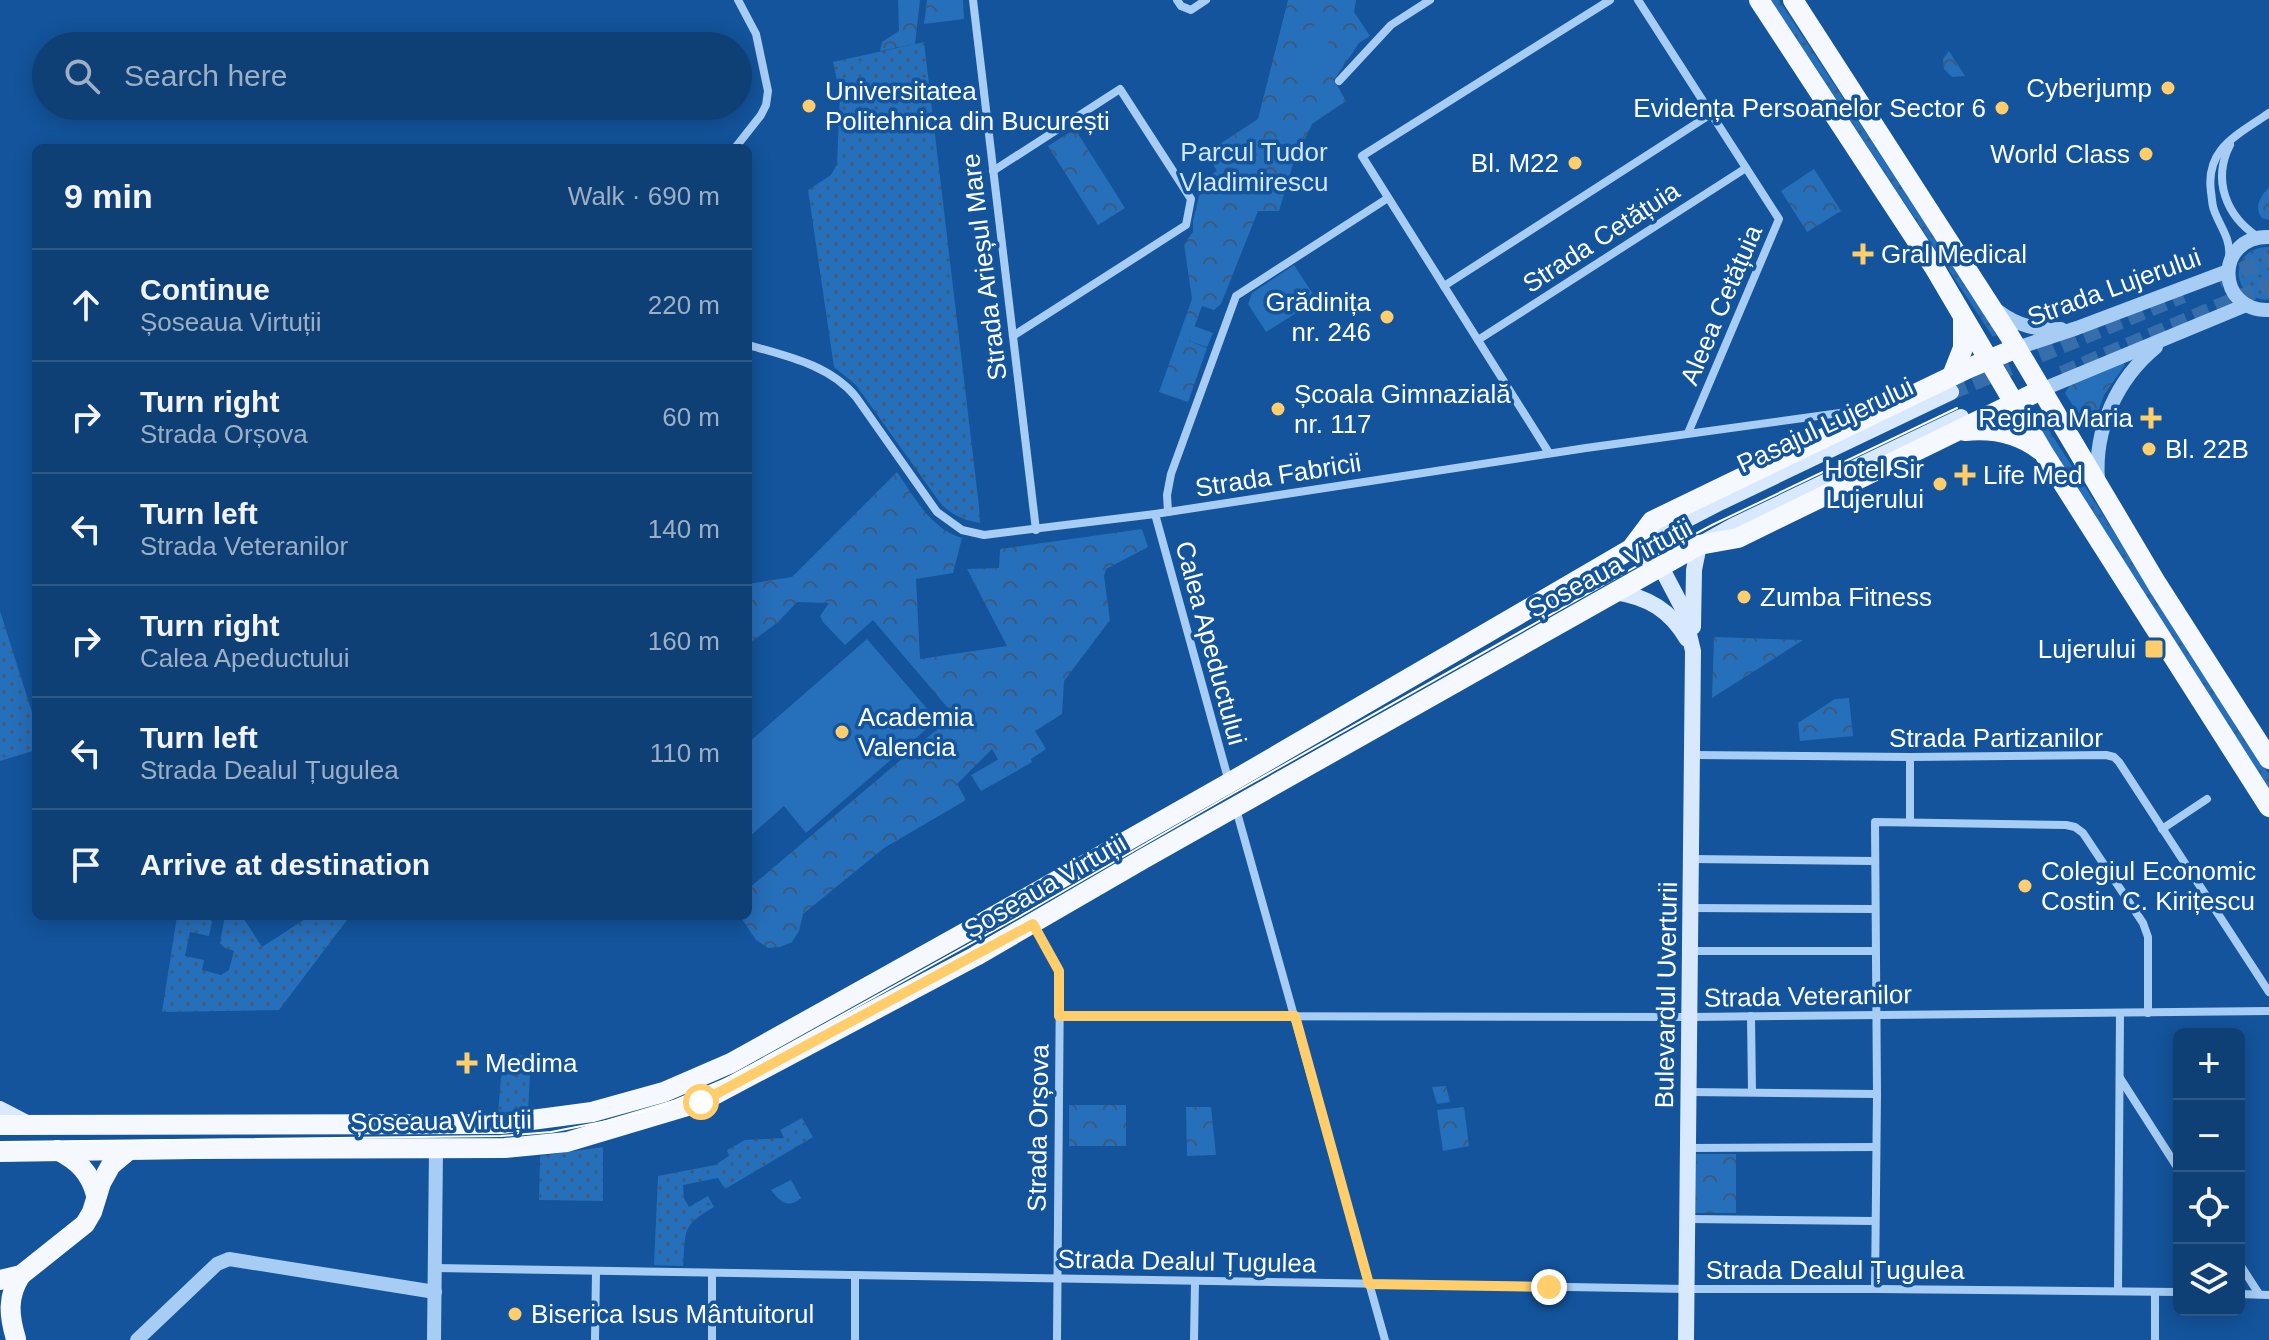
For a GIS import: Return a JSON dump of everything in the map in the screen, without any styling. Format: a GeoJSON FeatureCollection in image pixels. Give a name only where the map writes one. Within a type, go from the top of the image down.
{"type":"FeatureCollection","features":[{"type":"Feature","properties":{"kind":"main road"},"geometry":{"type":"LineString","coordinates":[[1759,0],[1934,267],[2013,404],[2269,807]]}},
{"type":"Feature","properties":{"kind":"main road"},"geometry":{"type":"LineString","coordinates":[[1793,0],[2017,348],[2157,584],[2269,759]]}},
{"type":"Feature","properties":{"kind":"main road"},"geometry":{"type":"LineString","coordinates":[[1951,384],[1963,348],[1962,315]]}},
{"type":"Feature","properties":{"kind":"main road","name":"Șoseaua Virtuții"},"geometry":{"type":"LineString","coordinates":[[0,1125],[501,1124],[559,1118],[631,1103],[685,1084],[731,1063],[1229,783],[1631,549],[1652,521],[1890,406],[1951,384],[1988,360],[2017,348]]}},
{"type":"Feature","properties":{"kind":"main road","name":"Pasajul Lujerului"},"geometry":{"type":"LineString","coordinates":[[1631,549],[1951,384]]}},
{"type":"Feature","properties":{"kind":"main road","name":"Șoseaua Virtuții"},"geometry":{"type":"LineString","coordinates":[[0,1152],[505,1148],[567,1142],[701,1102],[1033,924],[1699,545],[1738,538],[1959,425],[2041,390]]}},
{"type":"Feature","properties":{"kind":"main road"},"geometry":{"type":"LineString","coordinates":[[1959,425],[2026,440],[2043,452]]}},
{"type":"Feature","properties":{"kind":"main road","name":"Pasajul Lujerului"},"geometry":{"type":"LineString","coordinates":[[1699,545],[1733,526],[1959,425]]}},
{"type":"Feature","properties":{"kind":"main road"},"geometry":{"type":"LineString","coordinates":[[1693,651],[1694,570],[1699,545]]}},
{"type":"Feature","properties":{"kind":"main road"},"geometry":{"type":"LineString","coordinates":[[1631,549],[1661,567]]}},
{"type":"Feature","properties":{"kind":"main road","name":"Bulevardul Uverturii"},"geometry":{"type":"LineString","coordinates":[[1661,567],[1683,609],[1693,651],[1686,1340]]}},
{"type":"Feature","properties":{"kind":"main road"},"geometry":{"type":"LineString","coordinates":[[1615,592],[1643,598],[1660,607],[1674,620],[1693,651]]}},
{"type":"Feature","properties":{"kind":"main road"},"geometry":{"type":"LineString","coordinates":[[0,1109],[31,1125]]}},
{"type":"Feature","properties":{"kind":"main road"},"geometry":{"type":"LineString","coordinates":[[57,1150],[89,1175],[96,1195]]}},
{"type":"Feature","properties":{"kind":"main road"},"geometry":{"type":"LineString","coordinates":[[16,1339],[10,1301],[21,1275],[85,1224],[111,1165],[129,1150]]}},
{"type":"Feature","properties":{"kind":"main road"},"geometry":{"type":"LineString","coordinates":[[0,1280],[21,1275]]}},
{"type":"Feature","properties":{"kind":"main road"},"geometry":{"type":"LineString","coordinates":[[0,1318],[16,1339]]}},
{"type":"Feature","properties":{"kind":"street"},"geometry":{"type":"LineString","coordinates":[[738,0],[756,34],[768,91],[761,115],[738,144]]}},
{"type":"Feature","properties":{"kind":"street","name":"Strada Arieșul Mare"},"geometry":{"type":"LineString","coordinates":[[973,0],[1036,530]]}},
{"type":"Feature","properties":{"kind":"street"},"geometry":{"type":"LineString","coordinates":[[1177,0],[1185,9],[1191,10],[1206,0]]}},
{"type":"Feature","properties":{"kind":"street"},"geometry":{"type":"LineString","coordinates":[[1339,81],[1391,25],[1430,0]]}},
{"type":"Feature","properties":{"kind":"street"},"geometry":{"type":"LineString","coordinates":[[1549,453],[1362,156],[1610,0]]}},
{"type":"Feature","properties":{"kind":"street","name":"Aleea Cetățuia"},"geometry":{"type":"LineString","coordinates":[[1638,0],[1779,219],[1688,433]]}},
{"type":"Feature","properties":{"kind":"street"},"geometry":{"type":"LineString","coordinates":[[993,171],[1120,89],[1191,199],[1186,225],[1013,336]]}},
{"type":"Feature","properties":{"kind":"street"},"geometry":{"type":"LineString","coordinates":[[2269,113],[2234,137],[2215,157],[2210,173],[2213,210],[2229,242],[2228,267],[2232,290],[2269,319]]}},
{"type":"Feature","properties":{"kind":"street"},"geometry":{"type":"LineString","coordinates":[[1444,286],[1711,114]]}},
{"type":"Feature","properties":{"kind":"street"},"geometry":{"type":"LineString","coordinates":[[2234,137],[2225,156],[2222,188],[2229,208],[2241,225],[2264,237]]}},
{"type":"Feature","properties":{"kind":"street","name":"Strada Cetățuia"},"geometry":{"type":"LineString","coordinates":[[1478,340],[1746,168]]}},
{"type":"Feature","properties":{"kind":"street"},"geometry":{"type":"LineString","coordinates":[[1168,512],[1171,474],[1236,296],[1388,198]]}},
{"type":"Feature","properties":{"kind":"street"},"geometry":{"type":"LineString","coordinates":[[2228,267],[2232,256],[2243,243],[2264,237]]}},
{"type":"Feature","properties":{"kind":"street","name":"Strada Lujerului"},"geometry":{"type":"LineString","coordinates":[[2017,348],[2077,328],[2228,267]]}},
{"type":"Feature","properties":{"kind":"street"},"geometry":{"type":"LineString","coordinates":[[1989,304],[2022,325],[2039,329],[2077,328]]}},
{"type":"Feature","properties":{"kind":"street"},"geometry":{"type":"LineString","coordinates":[[2041,390],[2166,338],[2257,308]]}},
{"type":"Feature","properties":{"kind":"street"},"geometry":{"type":"LineString","coordinates":[[2099,488],[2099,440],[2109,411],[2132,371],[2166,338]]}},
{"type":"Feature","properties":{"kind":"street","name":"Strada Fabricii"},"geometry":{"type":"LineString","coordinates":[[752,346],[808,363],[844,384],[932,505],[953,526],[984,535],[1155,514],[1549,453],[1890,406]]}},
{"type":"Feature","properties":{"kind":"street","name":"Calea Apeductului"},"geometry":{"type":"LineString","coordinates":[[1155,514],[1229,783]]}},
{"type":"Feature","properties":{"kind":"street","name":"Strada Partizanilor"},"geometry":{"type":"LineString","coordinates":[[1692,755],[2114,757],[2269,992]]}},
{"type":"Feature","properties":{"kind":"street"},"geometry":{"type":"LineString","coordinates":[[1910,757],[1910,822]]}},
{"type":"Feature","properties":{"kind":"street"},"geometry":{"type":"LineString","coordinates":[[2162,829],[2207,799]]}},
{"type":"Feature","properties":{"kind":"street"},"geometry":{"type":"LineString","coordinates":[[1236,807],[1385,1340]]}},
{"type":"Feature","properties":{"kind":"street"},"geometry":{"type":"LineString","coordinates":[[1875,1289],[1875,822],[2075,827],[2083,833],[2143,923],[2148,937],[2148,1013]]}},
{"type":"Feature","properties":{"kind":"street"},"geometry":{"type":"LineString","coordinates":[[1691,859],[1875,861]]}},
{"type":"Feature","properties":{"kind":"street"},"geometry":{"type":"LineString","coordinates":[[1691,908],[1875,909]]}},
{"type":"Feature","properties":{"kind":"street","name":"Strada Orșova"},"geometry":{"type":"LineString","coordinates":[[1033,924],[1059,971],[1057,1340]]}},
{"type":"Feature","properties":{"kind":"street"},"geometry":{"type":"LineString","coordinates":[[1690,951],[1875,951]]}},
{"type":"Feature","properties":{"kind":"street","name":"Strada Veteranilor"},"geometry":{"type":"LineString","coordinates":[[1059,1016],[1690,1017],[2269,1011]]}},
{"type":"Feature","properties":{"kind":"street"},"geometry":{"type":"LineString","coordinates":[[2118,1291],[2120,1013]]}},
{"type":"Feature","properties":{"kind":"street"},"geometry":{"type":"LineString","coordinates":[[1751,1016],[1752,1092]]}},
{"type":"Feature","properties":{"kind":"street"},"geometry":{"type":"LineString","coordinates":[[2120,1078],[2173,1161]]}},
{"type":"Feature","properties":{"kind":"street"},"geometry":{"type":"LineString","coordinates":[[1689,1092],[1877,1094]]}},
{"type":"Feature","properties":{"kind":"street"},"geometry":{"type":"LineString","coordinates":[[1688,1148],[1876,1147]]}},
{"type":"Feature","properties":{"kind":"street"},"geometry":{"type":"LineString","coordinates":[[434,1340],[436,1149]]}},
{"type":"Feature","properties":{"kind":"street"},"geometry":{"type":"LineString","coordinates":[[1688,1219],[1875,1221]]}},
{"type":"Feature","properties":{"kind":"street"},"geometry":{"type":"LineString","coordinates":[[137,1340],[217,1264],[229,1259],[435,1292]]}},
{"type":"Feature","properties":{"kind":"street","name":"Strada Dealul Țugulea"},"geometry":{"type":"LineString","coordinates":[[435,1268],[1687,1289],[2173,1292]]}},
{"type":"Feature","properties":{"kind":"street"},"geometry":{"type":"LineString","coordinates":[[2245,1270],[2264,1294]]}},
{"type":"Feature","properties":{"kind":"street"},"geometry":{"type":"LineString","coordinates":[[595,1340],[596,1271]]}},
{"type":"Feature","properties":{"kind":"street"},"geometry":{"type":"LineString","coordinates":[[712,1273],[712,1340]]}},
{"type":"Feature","properties":{"kind":"street"},"geometry":{"type":"LineString","coordinates":[[855,1275],[855,1340]]}},
{"type":"Feature","properties":{"kind":"street"},"geometry":{"type":"LineString","coordinates":[[1194,1340],[1195,1281]]}},
{"type":"Feature","properties":{"kind":"street"},"geometry":{"type":"LineString","coordinates":[[2155,1292],[2155,1340]]}},
{"type":"Feature","properties":{"kind":"green space"},"geometry":{"type":"Polygon","coordinates":[[[898,0],[920,0],[915,44],[880,51],[882,42],[899,31],[898,0]]]}},
{"type":"Feature","properties":{"kind":"green space"},"geometry":{"type":"Polygon","coordinates":[[[927,0],[963,0],[964,19],[924,24],[927,0]]]}},
{"type":"Feature","properties":{"kind":"green space","name":"Parcul Tudor Vladimirescu"},"geometry":{"type":"Polygon","coordinates":[[[1288,0],[1356,0],[1354,12],[1370,36],[1359,43],[1334,80],[1346,101],[1312,124],[1293,164],[1279,211],[1258,211],[1221,304],[1214,310],[1202,306],[1189,341],[1207,348],[1188,402],[1159,392],[1192,299],[1184,244],[1193,232],[1200,192],[1196,184],[1217,171],[1206,153],[1258,119],[1288,0]]]}},
{"type":"Feature","properties":{"kind":"green space"},"geometry":{"type":"Polygon","coordinates":[[[1771,0],[1779,0],[1998,334],[1993,337],[1771,0]]]}},
{"type":"Feature","properties":{"kind":"green space"},"geometry":{"type":"Polygon","coordinates":[[[1318,17],[1336,25],[1323,56],[1333,60],[1326,77],[1290,63],[1297,46],[1305,49],[1318,17]]]}},
{"type":"Feature","properties":{"kind":"green space"},"geometry":{"type":"Polygon","coordinates":[[[924,42],[980,523],[959,517],[941,504],[856,385],[834,367],[808,190],[831,175],[837,164],[840,94],[833,62],[924,42]]]}},
{"type":"Feature","properties":{"kind":"green space"},"geometry":{"type":"Polygon","coordinates":[[[1949,51],[1965,76],[1952,77],[1944,69],[1943,59],[1949,51]]]}},
{"type":"Feature","properties":{"kind":"green space"},"geometry":{"type":"Polygon","coordinates":[[[1075,129],[1125,208],[1098,225],[1048,146],[1075,129]]]}},
{"type":"Feature","properties":{"kind":"green space"},"geometry":{"type":"Polygon","coordinates":[[[1814,169],[1841,211],[1807,232],[1781,191],[1814,169]]]}},
{"type":"Feature","properties":{"kind":"green space"},"geometry":{"type":"Polygon","coordinates":[[[2269,187],[2269,220],[2262,218],[2258,206],[2269,187]]]}},
{"type":"Feature","properties":{"kind":"green space"},"geometry":{"type":"Polygon","coordinates":[[[2269,247],[2269,300],[2246,291],[2240,283],[2239,273],[2246,255],[2269,247]]]}},
{"type":"Feature","properties":{"kind":"green space"},"geometry":{"type":"Polygon","coordinates":[[[1294,265],[1317,300],[1266,332],[1248,304],[1252,293],[1294,265]]]}},
{"type":"Feature","properties":{"kind":"green space"},"geometry":{"type":"Polygon","coordinates":[[[1194,326],[1213,333],[1207,347],[1189,341],[1194,326]]]}},
{"type":"Feature","properties":{"kind":"green space"},"geometry":{"type":"Polygon","coordinates":[[[2122,361],[2125,365],[2104,395],[2093,427],[2088,430],[2065,393],[2072,382],[2122,361]]]}},
{"type":"Feature","properties":{"kind":"green space"},"geometry":{"type":"Polygon","coordinates":[[[2043,421],[2269,774],[2269,791],[2035,426],[2043,421]]]}},
{"type":"Feature","properties":{"kind":"green space"},"geometry":{"type":"Polygon","coordinates":[[[897,472],[932,520],[962,538],[953,573],[916,579],[920,659],[1007,646],[967,569],[999,568],[1000,549],[1142,529],[1148,547],[1106,569],[1104,576],[1110,620],[1064,681],[1062,714],[1035,731],[1046,749],[1031,759],[1032,762],[1008,776],[992,749],[957,784],[966,800],[884,848],[803,914],[799,931],[792,942],[768,948],[756,940],[743,920],[752,920],[752,886],[954,715],[873,620],[845,645],[820,616],[829,603],[797,602],[777,623],[752,641],[752,583],[792,577],[897,472]]]}},
{"type":"Feature","properties":{"kind":"green space"},"geometry":{"type":"Polygon","coordinates":[[[0,611],[32,712],[32,751],[0,761],[0,611]]]}},
{"type":"Feature","properties":{"kind":"green space"},"geometry":{"type":"Polygon","coordinates":[[[1714,637],[1803,640],[1712,698],[1714,637]]]}},
{"type":"Feature","properties":{"kind":"green space","name":"Academia Valencia"},"geometry":{"type":"Polygon","coordinates":[[[867,639],[937,720],[806,833],[784,806],[752,834],[752,740],[867,639]]]}},
{"type":"Feature","properties":{"kind":"green space"},"geometry":{"type":"Polygon","coordinates":[[[1849,698],[1853,736],[1800,741],[1798,723],[1835,699],[1849,698]]]}},
{"type":"Feature","properties":{"kind":"green space"},"geometry":{"type":"Polygon","coordinates":[[[999,759],[1008,776],[981,791],[971,775],[999,759]]]}},
{"type":"Feature","properties":{"kind":"green space"},"geometry":{"type":"Polygon","coordinates":[[[176,920],[211,920],[209,936],[190,932],[185,956],[204,960],[202,970],[221,975],[229,970],[234,951],[220,943],[224,920],[245,920],[262,947],[304,920],[347,920],[279,1010],[162,1012],[176,920]]]}},
{"type":"Feature","properties":{"kind":"green space"},"geometry":{"type":"Polygon","coordinates":[[[503,1055],[531,1056],[528,1111],[498,1113],[503,1055]]]}},
{"type":"Feature","properties":{"kind":"green space"},"geometry":{"type":"Polygon","coordinates":[[[1446,1086],[1450,1102],[1437,1104],[1432,1087],[1446,1086]]]}},
{"type":"Feature","properties":{"kind":"green space"},"geometry":{"type":"Polygon","coordinates":[[[1069,1105],[1126,1105],[1126,1146],[1069,1146],[1069,1105]]]}},
{"type":"Feature","properties":{"kind":"green space"},"geometry":{"type":"Polygon","coordinates":[[[1186,1107],[1211,1107],[1216,1155],[1187,1156],[1186,1107]]]}},
{"type":"Feature","properties":{"kind":"green space"},"geometry":{"type":"Polygon","coordinates":[[[1464,1107],[1469,1146],[1443,1151],[1437,1110],[1464,1107]]]}},
{"type":"Feature","properties":{"kind":"green space"},"geometry":{"type":"Polygon","coordinates":[[[802,1118],[813,1137],[725,1189],[718,1178],[683,1185],[684,1198],[689,1207],[708,1196],[714,1207],[696,1219],[687,1230],[683,1266],[654,1265],[658,1176],[715,1165],[729,1156],[727,1150],[745,1140],[784,1138],[780,1130],[802,1118]]]}},
{"type":"Feature","properties":{"kind":"green space"},"geometry":{"type":"Polygon","coordinates":[[[603,1147],[603,1201],[539,1200],[540,1156],[603,1147]]]}},
{"type":"Feature","properties":{"kind":"green space"},"geometry":{"type":"Polygon","coordinates":[[[1693,1154],[1736,1154],[1736,1213],[1692,1213],[1693,1154]]]}},
{"type":"Feature","properties":{"kind":"green space"},"geometry":{"type":"Polygon","coordinates":[[[791,1180],[801,1198],[792,1203],[781,1201],[771,1190],[791,1180]]]}},
{"type":"Feature","properties":{"kind":"tunnel"},"geometry":{"type":"LineString","coordinates":[[2219,280],[2269,259]]}},
{"type":"Feature","properties":{"kind":"tunnel"},"geometry":{"type":"LineString","coordinates":[[2062,374],[2269,285]]}},
{"type":"Feature","properties":{"kind":"tunnel"},"geometry":{"type":"LineString","coordinates":[[1951,392],[2183,295]]}},
{"type":"Feature","properties":{"kind":"tram line"},"geometry":{"type":"LineString","coordinates":[[0,1142],[501,1136],[551,1132],[657,1108],[728,1078],[1669,548],[1957,408]]}},
{"type":"Feature","properties":{"kind":"place","name":"Cyberjump"},"geometry":{"type":"Point","coordinates":[2168,88]}},
{"type":"Feature","properties":{"kind":"place","name":"Universitatea Politehnica din București"},"geometry":{"type":"Point","coordinates":[809,106]}},
{"type":"Feature","properties":{"kind":"place","name":"Evidența Persoanelor Sector 6"},"geometry":{"type":"Point","coordinates":[2002,108]}},
{"type":"Feature","properties":{"kind":"place","name":"World Class"},"geometry":{"type":"Point","coordinates":[2146,154]}},
{"type":"Feature","properties":{"kind":"place","name":"Bl. M22"},"geometry":{"type":"Point","coordinates":[1575,163]}},
{"type":"Feature","properties":{"kind":"place","name":"Gral Medical"},"geometry":{"type":"Point","coordinates":[1863,254]}},
{"type":"Feature","properties":{"kind":"place","name":"Grădinița nr. 246"},"geometry":{"type":"Point","coordinates":[1387,317]}},
{"type":"Feature","properties":{"kind":"place","name":"Școala Gimnazială nr. 117"},"geometry":{"type":"Point","coordinates":[1278,409]}},
{"type":"Feature","properties":{"kind":"place","name":"Regina Maria"},"geometry":{"type":"Point","coordinates":[2151,418]}},
{"type":"Feature","properties":{"kind":"place","name":"Bl. 22B"},"geometry":{"type":"Point","coordinates":[2149,449]}},
{"type":"Feature","properties":{"kind":"place","name":"Life Med"},"geometry":{"type":"Point","coordinates":[1965,475]}},
{"type":"Feature","properties":{"kind":"place","name":"Hotel Sir Lujerului"},"geometry":{"type":"Point","coordinates":[1940,484]}},
{"type":"Feature","properties":{"kind":"place","name":"Zumba Fitness"},"geometry":{"type":"Point","coordinates":[1744,597]}},
{"type":"Feature","properties":{"kind":"place","name":"Lujerului"},"geometry":{"type":"Point","coordinates":[2154,649]}},
{"type":"Feature","properties":{"kind":"place","name":"Academia Valencia"},"geometry":{"type":"Point","coordinates":[842,732]}},
{"type":"Feature","properties":{"kind":"place","name":"Colegiul Economic Costin C. Kirițescu"},"geometry":{"type":"Point","coordinates":[2025,886]}},
{"type":"Feature","properties":{"kind":"place","name":"Medima"},"geometry":{"type":"Point","coordinates":[467,1063]}},
{"type":"Feature","properties":{"kind":"place","name":"Biserica Isus Mântuitorul"},"geometry":{"type":"Point","coordinates":[515,1314]}},
{"type":"Feature","properties":{"kind":"route"},"geometry":{"type":"LineString","coordinates":[[701,1102],[1033,924],[1059,971],[1059,1016],[1295,1016],[1369,1284],[1549,1287]]}}]}
